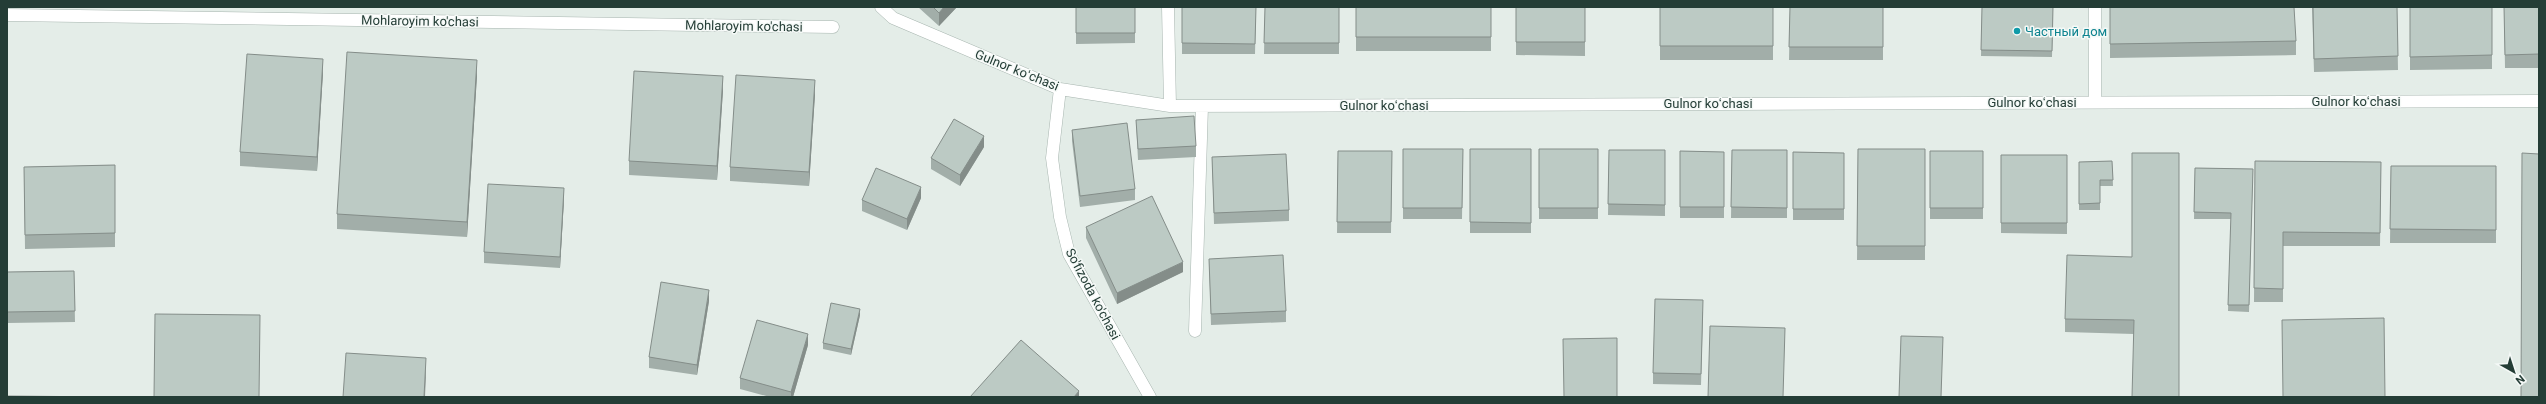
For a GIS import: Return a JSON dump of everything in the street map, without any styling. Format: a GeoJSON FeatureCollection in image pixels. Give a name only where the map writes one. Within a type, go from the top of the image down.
{"type":"FeatureCollection","features":[{"type":"Feature","properties":{"kind":"street","name":"Gulnor koʻchasi"},"geometry":{"type":"LineString","coordinates":[[881,7],[892,18],[1060,89],[1170,106],[2539,101]]}},
{"type":"Feature","properties":{"kind":"street"},"geometry":{"type":"LineString","coordinates":[[1168,7],[1170,106]]}},
{"type":"Feature","properties":{"kind":"street"},"geometry":{"type":"LineString","coordinates":[[2095,7],[2095,102]]}},
{"type":"Feature","properties":{"kind":"street","name":"Mohlaroyim ko'chasi"},"geometry":{"type":"LineString","coordinates":[[7,16],[833,28]]}},
{"type":"Feature","properties":{"kind":"street","name":"So'fizoda ko'chasi"},"geometry":{"type":"LineString","coordinates":[[1060,89],[1052,158],[1060,217],[1069,254],[1150,397]]}},
{"type":"Feature","properties":{"kind":"street"},"geometry":{"type":"LineString","coordinates":[[1196,331],[1202,106]]}},
{"type":"Feature","properties":{"kind":"building"},"geometry":{"type":"Polygon","coordinates":[[[933,7],[944,7],[939,13],[933,7]]]}},
{"type":"Feature","properties":{"kind":"building"},"geometry":{"type":"Polygon","coordinates":[[[1076,7],[1135,7],[1135,33],[1076,33],[1076,7]]]}},
{"type":"Feature","properties":{"kind":"building"},"geometry":{"type":"Polygon","coordinates":[[[1182,7],[1256,7],[1255,44],[1182,43],[1182,7]]]}},
{"type":"Feature","properties":{"kind":"building"},"geometry":{"type":"Polygon","coordinates":[[[1265,7],[1339,7],[1339,43],[1264,43],[1265,7]]]}},
{"type":"Feature","properties":{"kind":"building"},"geometry":{"type":"Polygon","coordinates":[[[1356,7],[1491,7],[1491,37],[1356,37],[1356,7]]]}},
{"type":"Feature","properties":{"kind":"building"},"geometry":{"type":"Polygon","coordinates":[[[1516,7],[1585,7],[1585,42],[1516,42],[1516,7]]]}},
{"type":"Feature","properties":{"kind":"building"},"geometry":{"type":"Polygon","coordinates":[[[1660,7],[1773,7],[1773,46],[1660,46],[1660,7]]]}},
{"type":"Feature","properties":{"kind":"building"},"geometry":{"type":"Polygon","coordinates":[[[1790,7],[1883,7],[1883,47],[1789,47],[1790,7]]]}},
{"type":"Feature","properties":{"kind":"building","name":"Частный дом"},"geometry":{"type":"Polygon","coordinates":[[[1982,7],[2053,7],[2052,51],[1981,50],[1982,7]]]}},
{"type":"Feature","properties":{"kind":"building"},"geometry":{"type":"Polygon","coordinates":[[[2110,7],[2294,7],[2296,41],[2110,44],[2110,7]]]}},
{"type":"Feature","properties":{"kind":"building"},"geometry":{"type":"Polygon","coordinates":[[[2313,7],[2397,7],[2398,56],[2314,59],[2313,7]]]}},
{"type":"Feature","properties":{"kind":"building"},"geometry":{"type":"Polygon","coordinates":[[[2410,7],[2492,7],[2492,55],[2410,57],[2410,7]]]}},
{"type":"Feature","properties":{"kind":"building"},"geometry":{"type":"Polygon","coordinates":[[[2504,7],[2539,7],[2539,54],[2505,55],[2504,7]]]}},
{"type":"Feature","properties":{"kind":"building"},"geometry":{"type":"Polygon","coordinates":[[[347,52],[477,60],[467,222],[337,214],[347,52]]]}},
{"type":"Feature","properties":{"kind":"building"},"geometry":{"type":"Polygon","coordinates":[[[247,54],[323,59],[317,157],[240,152],[247,54]]]}},
{"type":"Feature","properties":{"kind":"building"},"geometry":{"type":"Polygon","coordinates":[[[634,71],[723,76],[717,166],[629,161],[634,71]]]}},
{"type":"Feature","properties":{"kind":"building"},"geometry":{"type":"Polygon","coordinates":[[[736,75],[815,80],[809,172],[730,167],[736,75]]]}},
{"type":"Feature","properties":{"kind":"building"},"geometry":{"type":"Polygon","coordinates":[[[1194,116],[1196,146],[1138,149],[1136,120],[1194,116]]]}},
{"type":"Feature","properties":{"kind":"building"},"geometry":{"type":"Polygon","coordinates":[[[954,119],[984,136],[960,175],[931,158],[954,119]]]}},
{"type":"Feature","properties":{"kind":"building"},"geometry":{"type":"Polygon","coordinates":[[[1127,123],[1135,189],[1080,196],[1072,130],[1127,123]]]}},
{"type":"Feature","properties":{"kind":"building"},"geometry":{"type":"Polygon","coordinates":[[[1403,149],[1463,149],[1462,208],[1403,208],[1403,149]]]}},
{"type":"Feature","properties":{"kind":"building"},"geometry":{"type":"Polygon","coordinates":[[[1470,149],[1531,149],[1531,223],[1470,222],[1470,149]]]}},
{"type":"Feature","properties":{"kind":"building"},"geometry":{"type":"Polygon","coordinates":[[[1539,149],[1598,149],[1598,208],[1539,208],[1539,149]]]}},
{"type":"Feature","properties":{"kind":"building"},"geometry":{"type":"Polygon","coordinates":[[[1858,149],[1925,149],[1925,246],[1857,246],[1858,149]]]}},
{"type":"Feature","properties":{"kind":"building"},"geometry":{"type":"Polygon","coordinates":[[[1609,150],[1665,150],[1665,205],[1608,204],[1609,150]]]}},
{"type":"Feature","properties":{"kind":"building"},"geometry":{"type":"Polygon","coordinates":[[[1732,150],[1787,150],[1787,208],[1731,207],[1732,150]]]}},
{"type":"Feature","properties":{"kind":"building"},"geometry":{"type":"Polygon","coordinates":[[[1338,151],[1392,151],[1391,222],[1337,222],[1338,151]]]}},
{"type":"Feature","properties":{"kind":"building"},"geometry":{"type":"Polygon","coordinates":[[[1680,151],[1724,152],[1724,207],[1680,207],[1680,151]]]}},
{"type":"Feature","properties":{"kind":"building"},"geometry":{"type":"Polygon","coordinates":[[[1930,151],[1983,151],[1983,208],[1930,208],[1930,151]]]}},
{"type":"Feature","properties":{"kind":"building"},"geometry":{"type":"Polygon","coordinates":[[[1793,152],[1844,153],[1844,209],[1793,209],[1793,152]]]}},
{"type":"Feature","properties":{"kind":"building"},"geometry":{"type":"Polygon","coordinates":[[[2132,153],[2179,153],[2179,397],[2132,397],[2134,320],[2065,319],[2067,255],[2132,257],[2132,153]]]}},
{"type":"Feature","properties":{"kind":"building"},"geometry":{"type":"Polygon","coordinates":[[[2522,153],[2539,154],[2539,397],[2521,397],[2522,153]]]}},
{"type":"Feature","properties":{"kind":"building"},"geometry":{"type":"Polygon","coordinates":[[[1286,154],[1289,210],[1214,213],[1212,157],[1286,154]]]}},
{"type":"Feature","properties":{"kind":"building"},"geometry":{"type":"Polygon","coordinates":[[[2001,155],[2067,155],[2067,223],[2001,223],[2001,155]]]}},
{"type":"Feature","properties":{"kind":"building"},"geometry":{"type":"Polygon","coordinates":[[[2112,161],[2113,180],[2100,180],[2100,203],[2079,204],[2079,162],[2112,161]]]}},
{"type":"Feature","properties":{"kind":"building"},"geometry":{"type":"Polygon","coordinates":[[[2255,161],[2381,162],[2380,233],[2283,232],[2283,289],[2254,288],[2255,161]]]}},
{"type":"Feature","properties":{"kind":"building"},"geometry":{"type":"Polygon","coordinates":[[[115,165],[115,233],[25,235],[24,167],[115,165]]]}},
{"type":"Feature","properties":{"kind":"building"},"geometry":{"type":"Polygon","coordinates":[[[2391,166],[2496,166],[2496,230],[2390,229],[2391,166]]]}},
{"type":"Feature","properties":{"kind":"building"},"geometry":{"type":"Polygon","coordinates":[[[876,168],[921,187],[907,219],[862,200],[876,168]]]}},
{"type":"Feature","properties":{"kind":"building"},"geometry":{"type":"Polygon","coordinates":[[[2195,168],[2253,169],[2249,305],[2228,305],[2231,213],[2194,212],[2195,168]]]}},
{"type":"Feature","properties":{"kind":"building"},"geometry":{"type":"Polygon","coordinates":[[[488,184],[564,188],[560,257],[484,252],[488,184]]]}},
{"type":"Feature","properties":{"kind":"building"},"geometry":{"type":"Polygon","coordinates":[[[1152,196],[1183,262],[1117,293],[1086,227],[1152,196]]]}},
{"type":"Feature","properties":{"kind":"building"},"geometry":{"type":"Polygon","coordinates":[[[1283,255],[1286,311],[1211,314],[1209,259],[1283,255]]]}},
{"type":"Feature","properties":{"kind":"building"},"geometry":{"type":"Polygon","coordinates":[[[74,271],[75,311],[7,312],[7,272],[74,271]]]}},
{"type":"Feature","properties":{"kind":"building"},"geometry":{"type":"Polygon","coordinates":[[[661,282],[709,290],[697,365],[649,357],[661,282]]]}},
{"type":"Feature","properties":{"kind":"building"},"geometry":{"type":"Polygon","coordinates":[[[1655,299],[1703,300],[1701,374],[1653,373],[1655,299]]]}},
{"type":"Feature","properties":{"kind":"building"},"geometry":{"type":"Polygon","coordinates":[[[831,303],[860,309],[851,349],[823,343],[831,303]]]}},
{"type":"Feature","properties":{"kind":"building"},"geometry":{"type":"Polygon","coordinates":[[[155,314],[260,315],[259,397],[154,397],[155,314]]]}},
{"type":"Feature","properties":{"kind":"building"},"geometry":{"type":"Polygon","coordinates":[[[2384,318],[2385,397],[2283,397],[2282,320],[2384,318]]]}},
{"type":"Feature","properties":{"kind":"building"},"geometry":{"type":"Polygon","coordinates":[[[757,320],[808,334],[791,392],[740,378],[757,320]]]}},
{"type":"Feature","properties":{"kind":"building"},"geometry":{"type":"Polygon","coordinates":[[[1710,326],[1785,328],[1783,397],[1708,397],[1710,326]]]}},
{"type":"Feature","properties":{"kind":"building"},"geometry":{"type":"Polygon","coordinates":[[[1901,336],[1943,337],[1941,397],[1899,397],[1901,336]]]}},
{"type":"Feature","properties":{"kind":"building"},"geometry":{"type":"Polygon","coordinates":[[[1617,338],[1617,397],[1564,397],[1563,339],[1617,338]]]}},
{"type":"Feature","properties":{"kind":"building"},"geometry":{"type":"Polygon","coordinates":[[[1021,340],[1079,391],[1074,397],[970,397],[1021,340]]]}},
{"type":"Feature","properties":{"kind":"building"},"geometry":{"type":"Polygon","coordinates":[[[346,353],[426,358],[424,397],[343,397],[346,353]]]}},
{"type":"Feature","properties":{"kind":"building"},"geometry":{"type":"Polygon","coordinates":[[[7,396],[111,397],[7,397],[7,396]]]}},
{"type":"Feature","properties":{"kind":"place","name":"Частный дом"},"geometry":{"type":"Point","coordinates":[2017,31]}}]}
